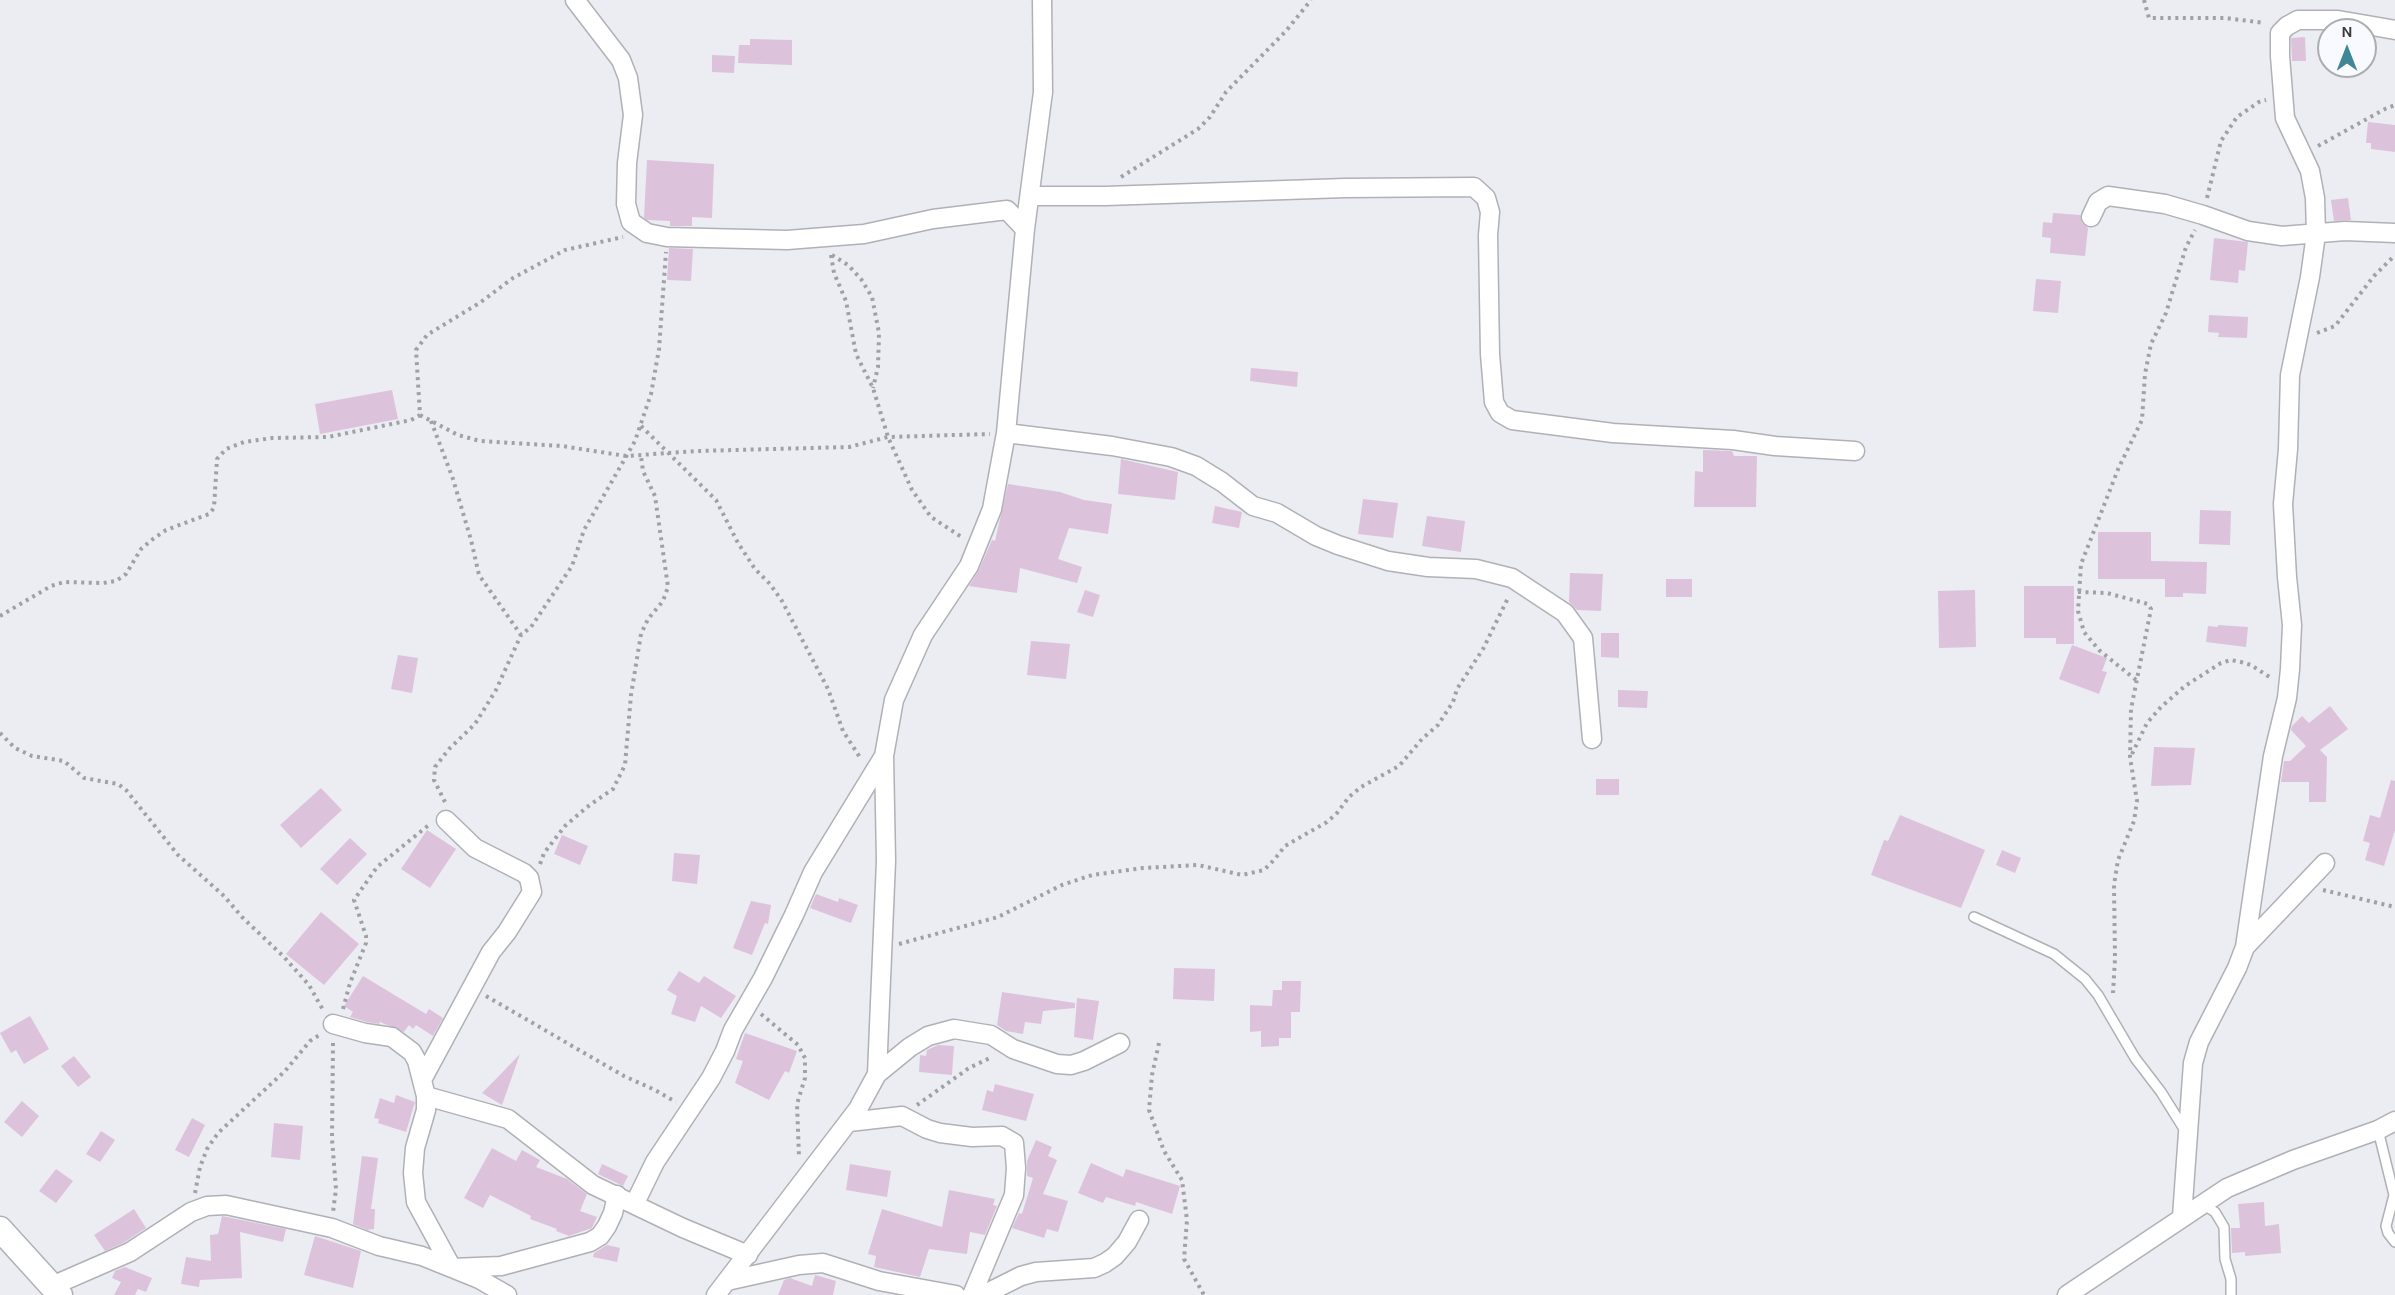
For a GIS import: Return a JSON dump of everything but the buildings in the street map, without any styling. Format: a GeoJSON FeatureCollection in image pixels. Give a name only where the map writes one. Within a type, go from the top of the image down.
{"type":"FeatureCollection","features":[{"type":"Feature","properties":{"kind":"main road"},"geometry":{"type":"LineString","coordinates":[[0,1229],[56,1291]]}},
{"type":"Feature","properties":{"kind":"street"},"geometry":{"type":"LineString","coordinates":[[574,0],[621,60],[628,78],[633,115],[627,163],[626,204],[631,222],[647,233],[667,237],[787,240],[864,234],[933,219],[1007,210],[1025,229]]}},
{"type":"Feature","properties":{"kind":"street"},"geometry":{"type":"LineString","coordinates":[[877,1074],[886,861],[884,756],[894,700],[922,635],[961,579],[976,551],[992,509],[1006,433],[1025,229],[1043,92],[1042,0]]}},
{"type":"Feature","properties":{"kind":"street"},"geometry":{"type":"LineString","coordinates":[[2182,1217],[2193,1063],[2199,1042],[2237,968],[2245,946],[2273,756],[2288,689],[2292,625],[2283,504],[2288,448],[2290,375],[2310,277],[2316,234],[2315,198],[2310,171],[2285,118],[2280,33],[2298,20],[2338,20],[2395,30]]}},
{"type":"Feature","properties":{"kind":"street"},"geometry":{"type":"LineString","coordinates":[[1030,196],[1474,187],[1486,198],[1490,212],[1488,235],[1490,354],[1494,402],[1500,413],[1512,420],[1613,433],[1733,440],[1775,446],[1855,451]]}},
{"type":"Feature","properties":{"kind":"street"},"geometry":{"type":"LineString","coordinates":[[2091,217],[2098,202],[2108,196],[2164,204],[2248,231],[2282,236],[2345,231],[2395,233]]}},
{"type":"Feature","properties":{"kind":"street"},"geometry":{"type":"LineString","coordinates":[[1006,433],[1112,446],[1171,457],[1196,466],[1222,482],[1253,506],[1277,513],[1316,536],[1338,545],[1388,561],[1428,567],[1476,569],[1512,578],[1565,613],[1583,638],[1592,738]]}},
{"type":"Feature","properties":{"kind":"street"},"geometry":{"type":"LineString","coordinates":[[635,1203],[655,1162],[711,1078],[725,1052],[733,1030],[794,915],[813,872],[884,756]]}},
{"type":"Feature","properties":{"kind":"street"},"geometry":{"type":"LineString","coordinates":[[423,1078],[491,952],[507,932],[532,892],[532,884],[524,873],[475,848],[446,820]]}},
{"type":"Feature","properties":{"kind":"street"},"geometry":{"type":"LineString","coordinates":[[2245,946],[2325,863]]}},
{"type":"Feature","properties":{"kind":"street"},"geometry":{"type":"LineString","coordinates":[[331,1026],[392,1037],[412,1052],[423,1078],[426,1096],[426,1110],[415,1148],[413,1173],[416,1202],[452,1268]]}},
{"type":"Feature","properties":{"kind":"street"},"geometry":{"type":"LineString","coordinates":[[722,1288],[849,1122],[877,1074],[910,1047],[939,1031],[972,1030],[991,1035],[1013,1049],[1057,1064],[1071,1065],[1120,1044]]}},
{"type":"Feature","properties":{"kind":"street"},"geometry":{"type":"LineString","coordinates":[[426,1096],[508,1119],[593,1185],[635,1203],[683,1228],[748,1255]]}},
{"type":"Feature","properties":{"kind":"street"},"geometry":{"type":"LineString","coordinates":[[849,1122],[902,1116],[940,1133],[954,1136],[1002,1136],[1014,1143],[1016,1168],[1014,1195],[972,1295]]}},
{"type":"Feature","properties":{"kind":"street"},"geometry":{"type":"LineString","coordinates":[[2067,1295],[2227,1188],[2293,1160],[2378,1130],[2395,1121]]}},
{"type":"Feature","properties":{"kind":"street"},"geometry":{"type":"LineString","coordinates":[[452,1268],[501,1266],[590,1242],[600,1236],[607,1226],[617,1195]]}},
{"type":"Feature","properties":{"kind":"street"},"geometry":{"type":"LineString","coordinates":[[56,1291],[130,1252],[191,1212],[207,1206],[226,1205],[332,1228],[379,1246],[422,1256],[479,1279],[507,1295]]}},
{"type":"Feature","properties":{"kind":"street"},"geometry":{"type":"LineString","coordinates":[[983,1295],[1021,1276],[1036,1272],[1094,1268],[1105,1263],[1115,1256],[1127,1242],[1139,1220]]}},
{"type":"Feature","properties":{"kind":"street"},"geometry":{"type":"LineString","coordinates":[[722,1288],[799,1265],[823,1263],[879,1281],[956,1295]]}},
{"type":"Feature","properties":{"kind":"lane"},"geometry":{"type":"LineString","coordinates":[[1974,917],[2054,954],[2085,979],[2098,995],[2135,1058],[2161,1092],[2187,1134]]}},
{"type":"Feature","properties":{"kind":"lane"},"geometry":{"type":"LineString","coordinates":[[2378,1130],[2394,1195],[2386,1226],[2395,1242]]}},
{"type":"Feature","properties":{"kind":"lane"},"geometry":{"type":"LineString","coordinates":[[2202,1204],[2215,1212],[2224,1227],[2225,1259],[2231,1295]]}},
{"type":"Feature","properties":{"kind":"path"},"geometry":{"type":"LineString","coordinates":[[1102,196],[1121,177],[1198,129],[1210,117],[1226,92],[1286,31],[1311,0]]}},
{"type":"Feature","properties":{"kind":"path"},"geometry":{"type":"LineString","coordinates":[[2144,0],[2149,18],[2225,18],[2287,26]]}},
{"type":"Feature","properties":{"kind":"path"},"geometry":{"type":"LineString","coordinates":[[2136,680],[2090,642],[2078,610],[2078,592],[2084,555],[2119,467],[2142,420],[2145,374],[2151,344],[2166,313],[2186,247],[2203,215],[2221,141],[2237,117],[2259,102],[2284,94]]}},
{"type":"Feature","properties":{"kind":"path"},"geometry":{"type":"LineString","coordinates":[[2303,157],[2325,140],[2395,105]]}},
{"type":"Feature","properties":{"kind":"path"},"geometry":{"type":"LineString","coordinates":[[420,415],[416,350],[426,335],[481,302],[513,278],[565,250],[647,233]]}},
{"type":"Feature","properties":{"kind":"path"},"geometry":{"type":"LineString","coordinates":[[191,1212],[207,1149],[218,1132],[285,1071],[310,1041],[331,1026],[341,1014],[350,983],[366,943],[366,936],[354,902],[355,897],[377,867],[426,825],[446,820],[447,807],[437,791],[434,780],[435,767],[448,749],[475,724],[496,690],[521,635],[531,627],[572,566],[584,531],[641,426],[649,406],[659,349],[667,237]]}},
{"type":"Feature","properties":{"kind":"path"},"geometry":{"type":"LineString","coordinates":[[817,237],[832,255],[848,265],[861,279],[872,297],[879,333],[878,366],[873,388]]}},
{"type":"Feature","properties":{"kind":"path"},"geometry":{"type":"LineString","coordinates":[[832,255],[834,273],[846,302],[856,354],[873,388],[888,437],[912,490],[931,517],[960,534],[976,551]]}},
{"type":"Feature","properties":{"kind":"path"},"geometry":{"type":"LineString","coordinates":[[2298,333],[2321,333],[2335,326],[2374,276],[2395,255]]}},
{"type":"Feature","properties":{"kind":"path"},"geometry":{"type":"LineString","coordinates":[[420,415],[458,435],[480,441],[562,446],[626,456],[849,447],[888,437],[1006,433]]}},
{"type":"Feature","properties":{"kind":"path"},"geometry":{"type":"LineString","coordinates":[[0,616],[40,591],[64,582],[116,581],[126,574],[141,549],[153,539],[166,530],[209,514],[214,508],[217,459],[226,449],[243,442],[272,438],[328,437],[411,420],[420,415]]}},
{"type":"Feature","properties":{"kind":"path"},"geometry":{"type":"LineString","coordinates":[[431,420],[453,479],[479,576],[521,635]]}},
{"type":"Feature","properties":{"kind":"path"},"geometry":{"type":"LineString","coordinates":[[641,426],[716,500],[738,543],[782,601],[828,689],[843,731],[864,765],[873,775]]}},
{"type":"Feature","properties":{"kind":"path"},"geometry":{"type":"LineString","coordinates":[[532,884],[544,853],[565,826],[613,789],[625,765],[641,634],[648,619],[663,601],[668,587],[655,496],[643,471],[641,456]]}},
{"type":"Feature","properties":{"kind":"path"},"geometry":{"type":"LineString","coordinates":[[883,947],[921,939],[998,917],[1062,885],[1092,875],[1143,868],[1198,865],[1242,875],[1264,870],[1285,846],[1327,822],[1337,813],[1349,796],[1399,766],[1422,739],[1438,725],[1453,702],[1457,689],[1483,649],[1507,601],[1512,578]]}},
{"type":"Feature","properties":{"kind":"path"},"geometry":{"type":"LineString","coordinates":[[2078,592],[2108,593],[2148,604],[2151,609],[2131,710],[2130,757],[2137,801],[2134,821],[2118,860],[2114,885],[2115,959],[2112,1018]]}},
{"type":"Feature","properties":{"kind":"path"},"geometry":{"type":"LineString","coordinates":[[2130,757],[2147,723],[2161,707],[2185,686],[2221,663],[2230,660],[2251,665],[2288,689]]}},
{"type":"Feature","properties":{"kind":"path"},"geometry":{"type":"LineString","coordinates":[[0,733],[15,748],[32,756],[64,761],[84,778],[118,784],[126,790],[178,855],[224,896],[309,985],[331,1026],[333,1040],[332,1139],[336,1189],[332,1228]]}},
{"type":"Feature","properties":{"kind":"path"},"geometry":{"type":"LineString","coordinates":[[2305,885],[2395,907]]}},
{"type":"Feature","properties":{"kind":"path"},"geometry":{"type":"LineString","coordinates":[[473,987],[624,1076],[655,1090],[689,1110]]}},
{"type":"Feature","properties":{"kind":"path"},"geometry":{"type":"LineString","coordinates":[[748,1004],[798,1045],[805,1058],[805,1078],[797,1104],[802,1184]]}},
{"type":"Feature","properties":{"kind":"path"},"geometry":{"type":"LineString","coordinates":[[1159,1043],[1152,1075],[1149,1110],[1164,1151],[1182,1180],[1187,1220],[1184,1258],[1204,1295]]}},
{"type":"Feature","properties":{"kind":"path"},"geometry":{"type":"LineString","coordinates":[[902,1116],[969,1068],[1013,1049]]}}]}
